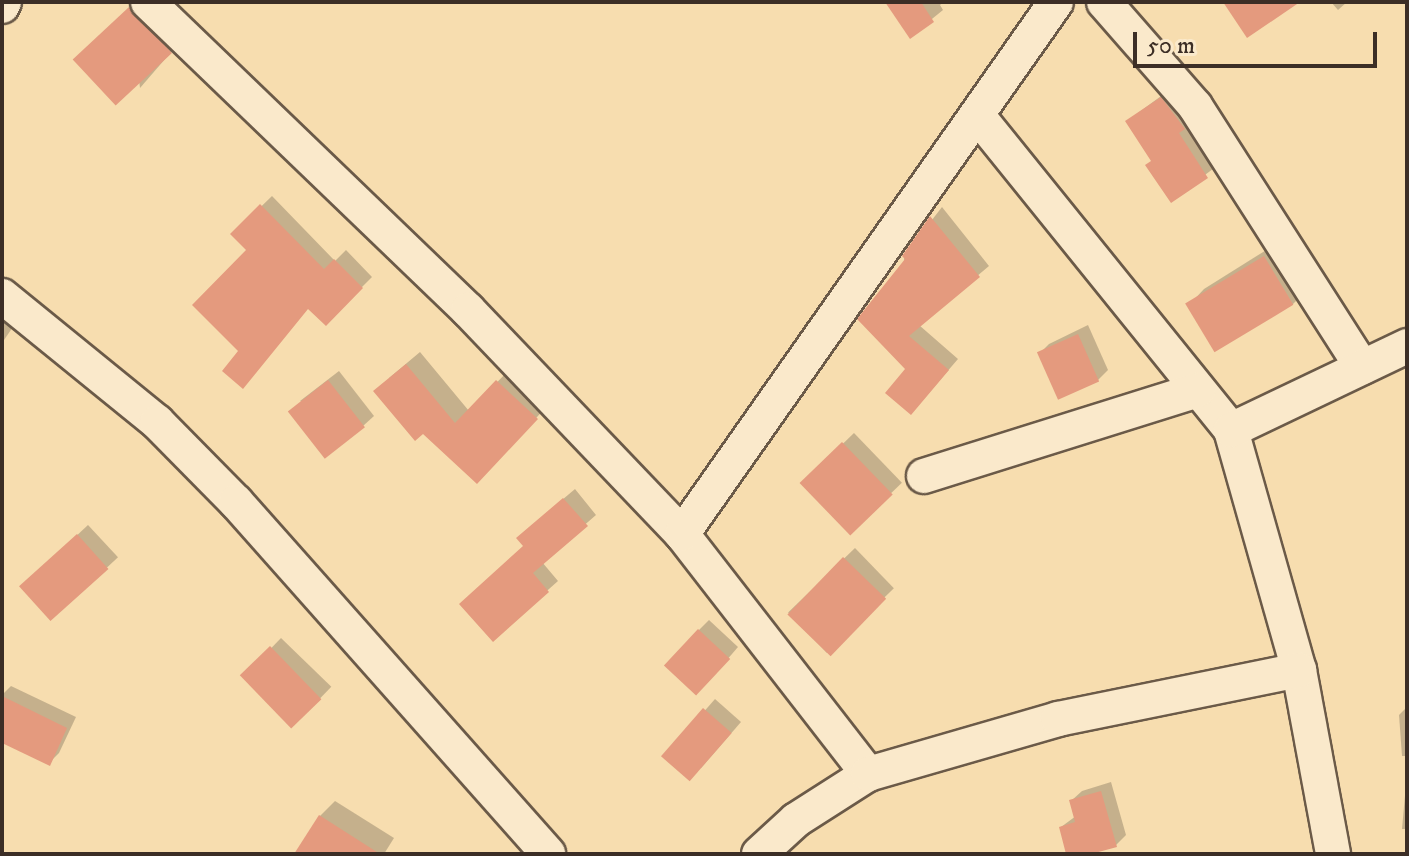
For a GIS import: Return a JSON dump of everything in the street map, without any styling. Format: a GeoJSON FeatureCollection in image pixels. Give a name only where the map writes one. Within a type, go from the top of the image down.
{"type":"FeatureCollection","features":[{"type":"Feature","properties":{"kind":"street"},"geometry":{"type":"LineString","coordinates":[[148,2],[468,310],[682,534],[868,774]]}},
{"type":"Feature","properties":{"kind":"street"},"geometry":{"type":"LineString","coordinates":[[682,534],[1056,2]]}},
{"type":"Feature","properties":{"kind":"street"},"geometry":{"type":"LineString","coordinates":[[1104,2],[1203,117],[1362,367]]}},
{"type":"Feature","properties":{"kind":"street"},"geometry":{"type":"LineString","coordinates":[[977,115],[1231,430],[1299,670],[1333,854]]}},
{"type":"Feature","properties":{"kind":"street"},"geometry":{"type":"LineString","coordinates":[[2,296],[157,422],[236,502],[548,854]]}},
{"type":"Feature","properties":{"kind":"street"},"geometry":{"type":"LineString","coordinates":[[1231,430],[1407,346]]}},
{"type":"Feature","properties":{"kind":"street"},"geometry":{"type":"LineString","coordinates":[[924,476],[1198,390]]}},
{"type":"Feature","properties":{"kind":"street"},"geometry":{"type":"LineString","coordinates":[[759,854],[796,820],[868,774],[1058,719],[1299,670]]}},
{"type":"Feature","properties":{"kind":"building"},"geometry":{"type":"Polygon","coordinates":[[[885,2],[921,2],[934,22],[910,39],[885,2]]]}},
{"type":"Feature","properties":{"kind":"building"},"geometry":{"type":"Polygon","coordinates":[[[1223,2],[1300,2],[1247,38],[1223,2]]]}},
{"type":"Feature","properties":{"kind":"building"},"geometry":{"type":"Polygon","coordinates":[[[129,7],[172,53],[116,106],[73,60],[129,7]]]}},
{"type":"Feature","properties":{"kind":"building"},"geometry":{"type":"Polygon","coordinates":[[[1161,97],[1185,129],[1179,133],[1208,178],[1171,203],[1145,165],[1151,161],[1125,121],[1161,97]]]}},
{"type":"Feature","properties":{"kind":"building"},"geometry":{"type":"Polygon","coordinates":[[[260,204],[324,269],[334,259],[363,288],[326,326],[308,309],[243,389],[222,371],[238,351],[192,305],[246,250],[230,234],[260,204]]]}},
{"type":"Feature","properties":{"kind":"building"},"geometry":{"type":"Polygon","coordinates":[[[930,216],[980,277],[909,336],[949,370],[911,415],[885,393],[905,369],[857,319],[905,259],[902,256],[930,216]]]}},
{"type":"Feature","properties":{"kind":"building"},"geometry":{"type":"Polygon","coordinates":[[[1264,256],[1293,305],[1214,352],[1185,303],[1264,256]]]}},
{"type":"Feature","properties":{"kind":"building"},"geometry":{"type":"Polygon","coordinates":[[[1078,334],[1099,382],[1058,400],[1037,352],[1078,334]]]}},
{"type":"Feature","properties":{"kind":"building"},"geometry":{"type":"Polygon","coordinates":[[[406,364],[455,423],[496,380],[538,419],[477,484],[423,434],[415,441],[373,391],[406,364]]]}},
{"type":"Feature","properties":{"kind":"building"},"geometry":{"type":"Polygon","coordinates":[[[328,380],[365,427],[325,459],[288,411],[328,380]]]}},
{"type":"Feature","properties":{"kind":"building"},"geometry":{"type":"Polygon","coordinates":[[[842,442],[893,495],[850,535],[800,483],[842,442]]]}},
{"type":"Feature","properties":{"kind":"building"},"geometry":{"type":"Polygon","coordinates":[[[563,498],[588,526],[533,573],[549,592],[493,642],[459,604],[523,546],[516,538],[563,498]]]}},
{"type":"Feature","properties":{"kind":"building"},"geometry":{"type":"Polygon","coordinates":[[[77,534],[108,569],[50,621],[19,586],[77,534]]]}},
{"type":"Feature","properties":{"kind":"building"},"geometry":{"type":"Polygon","coordinates":[[[843,557],[886,599],[831,656],[787,615],[843,557]]]}},
{"type":"Feature","properties":{"kind":"building"},"geometry":{"type":"Polygon","coordinates":[[[698,629],[730,659],[696,696],[664,666],[698,629]]]}},
{"type":"Feature","properties":{"kind":"building"},"geometry":{"type":"Polygon","coordinates":[[[270,646],[321,699],[291,728],[240,675],[270,646]]]}},
{"type":"Feature","properties":{"kind":"building"},"geometry":{"type":"Polygon","coordinates":[[[2,696],[67,728],[50,766],[2,743],[2,696]]]}},
{"type":"Feature","properties":{"kind":"building"},"geometry":{"type":"Polygon","coordinates":[[[703,708],[732,733],[690,781],[661,756],[703,708]]]}},
{"type":"Feature","properties":{"kind":"building"},"geometry":{"type":"Polygon","coordinates":[[[1101,791],[1117,847],[1091,854],[1066,854],[1059,827],[1075,822],[1069,800],[1101,791]]]}},
{"type":"Feature","properties":{"kind":"building"},"geometry":{"type":"Polygon","coordinates":[[[319,815],[380,854],[294,854],[319,815]]]}}]}
